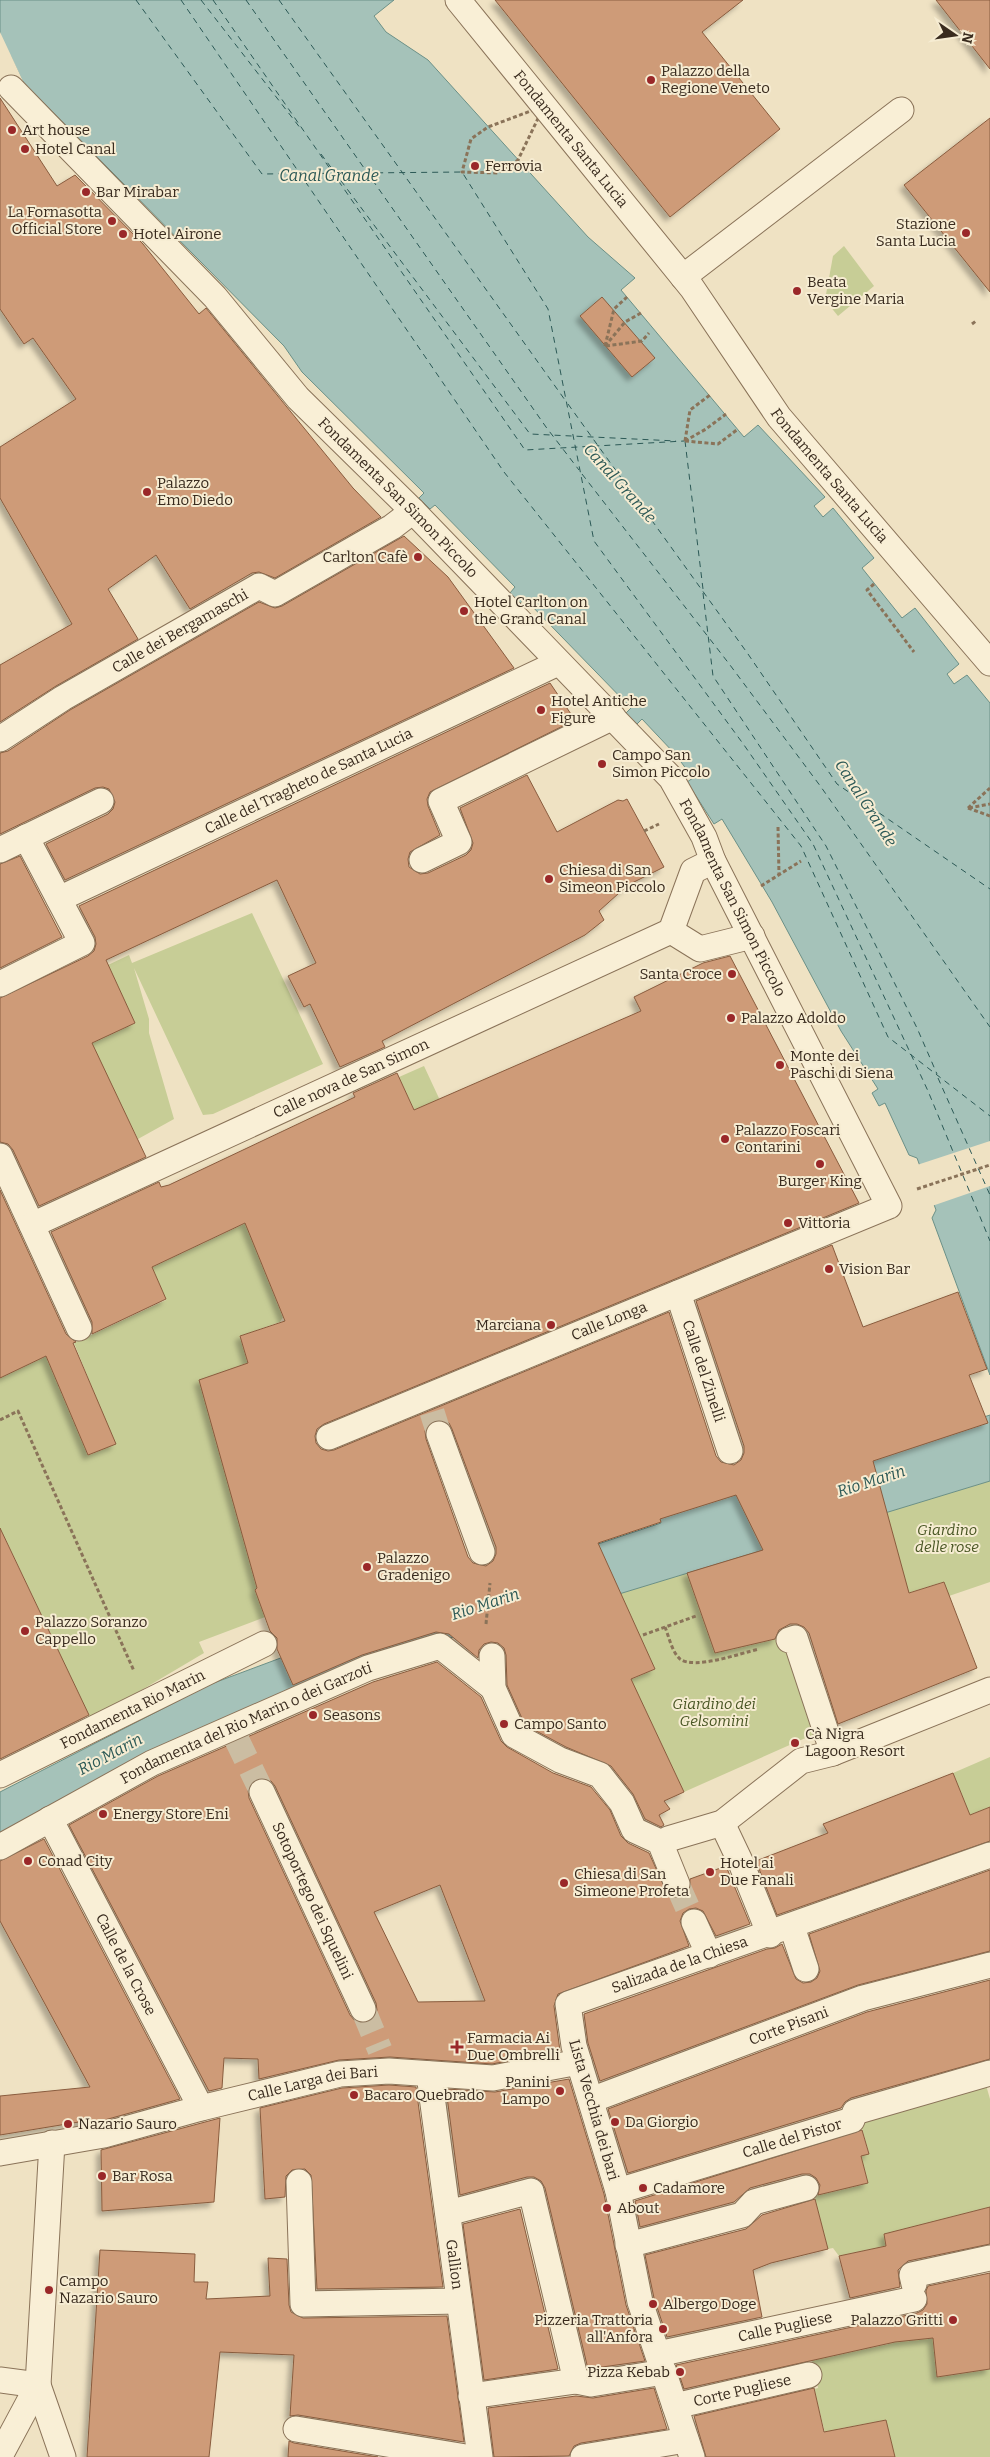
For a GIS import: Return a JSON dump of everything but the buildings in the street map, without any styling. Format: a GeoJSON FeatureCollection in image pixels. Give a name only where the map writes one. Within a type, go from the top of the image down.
{"type":"FeatureCollection","features":[{"type":"Feature","properties":{"kind":"street","name":"Fondamenta Santa Lucia"},"geometry":{"type":"LineString","coordinates":[[458,0],[683,277],[779,417],[990,663]]}},
{"type":"Feature","properties":{"kind":"street","name":"Fondamenta San Simon Piccolo"},"geometry":{"type":"LineString","coordinates":[[11,88],[215,298],[298,398],[413,511],[671,778],[682,812],[704,837],[713,861],[890,1201]]}},
{"type":"Feature","properties":{"kind":"street"},"geometry":{"type":"LineString","coordinates":[[683,277],[901,110]]}},
{"type":"Feature","properties":{"kind":"street","name":"Calle dei Bergamaschi"},"geometry":{"type":"LineString","coordinates":[[0,739],[62,698],[259,586],[275,594],[392,527],[413,511]]}},
{"type":"Feature","properties":{"kind":"street","name":"Calle del Tragheto de Santa Lucia"},"geometry":{"type":"LineString","coordinates":[[59,899],[558,662]]}},
{"type":"Feature","properties":{"kind":"street"},"geometry":{"type":"LineString","coordinates":[[422,860],[459,842],[441,801],[613,717]]}},
{"type":"Feature","properties":{"kind":"street"},"geometry":{"type":"LineString","coordinates":[[0,850],[101,801]]}},
{"type":"Feature","properties":{"kind":"street"},"geometry":{"type":"LineString","coordinates":[[0,984],[82,944],[26,837]]}},
{"type":"Feature","properties":{"kind":"street"},"geometry":{"type":"LineString","coordinates":[[713,861],[693,871],[671,931],[700,949],[752,936]]}},
{"type":"Feature","properties":{"kind":"street","name":"Calle nova de San Simon"},"geometry":{"type":"LineString","coordinates":[[32,1224],[671,931]]}},
{"type":"Feature","properties":{"kind":"street"},"geometry":{"type":"LineString","coordinates":[[0,1156],[79,1328]]}},
{"type":"Feature","properties":{"kind":"street","name":"Calle Longa"},"geometry":{"type":"LineString","coordinates":[[329,1437],[432,1414],[678,1293],[890,1201]]}},
{"type":"Feature","properties":{"kind":"street","name":"Calle del Zinelli"},"geometry":{"type":"LineString","coordinates":[[678,1293],[730,1451]]}},
{"type":"Feature","properties":{"kind":"street"},"geometry":{"type":"LineString","coordinates":[[432,1414],[482,1552]]}},
{"type":"Feature","properties":{"kind":"street"},"geometry":{"type":"LineString","coordinates":[[792,1639],[833,1753]]}},
{"type":"Feature","properties":{"kind":"street","name":"Fondamenta Rio Marin"},"geometry":{"type":"LineString","coordinates":[[0,1776],[264,1644]]}},
{"type":"Feature","properties":{"kind":"street","name":"Fondamenta del Rio Marin o dei Garzoti"},"geometry":{"type":"LineString","coordinates":[[0,1847],[152,1763],[233,1732],[368,1668],[440,1646],[494,1688]]}},
{"type":"Feature","properties":{"kind":"street"},"geometry":{"type":"LineString","coordinates":[[492,1656],[494,1688],[514,1734],[560,1760],[600,1775],[622,1803],[634,1830],[660,1842],[677,1884]]}},
{"type":"Feature","properties":{"kind":"street"},"geometry":{"type":"LineString","coordinates":[[671,1828],[692,1832],[722,1823],[798,1752],[833,1753],[990,1690]]}},
{"type":"Feature","properties":{"kind":"street","name":"Sotoportego dei Squelini"},"geometry":{"type":"LineString","coordinates":[[262,1792],[363,2009]]}},
{"type":"Feature","properties":{"kind":"street","name":"Calle de la Crose"},"geometry":{"type":"LineString","coordinates":[[50,1819],[201,2108]]}},
{"type":"Feature","properties":{"kind":"street"},"geometry":{"type":"LineString","coordinates":[[722,1823],[741,1863],[806,1969]]}},
{"type":"Feature","properties":{"kind":"street","name":"Salizada de la Chiesa"},"geometry":{"type":"LineString","coordinates":[[568,2004],[781,1931],[990,1855]]}},
{"type":"Feature","properties":{"kind":"street"},"geometry":{"type":"LineString","coordinates":[[694,1922],[709,1955]]}},
{"type":"Feature","properties":{"kind":"street","name":"Corte Pisani"},"geometry":{"type":"LineString","coordinates":[[591,2100],[863,1998],[990,1964]]}},
{"type":"Feature","properties":{"kind":"street","name":"Lista Vecchia dei bari"},"geometry":{"type":"LineString","coordinates":[[568,2004],[574,2046],[618,2191],[640,2302],[689,2449]]}},
{"type":"Feature","properties":{"kind":"street","name":"Calle Larga dei Bari"},"geometry":{"type":"LineString","coordinates":[[0,2153],[104,2135],[201,2108],[385,2063],[429,2074],[493,2078],[579,2062]]}},
{"type":"Feature","properties":{"kind":"street","name":"Calle del Pistor"},"geometry":{"type":"LineString","coordinates":[[618,2191],[852,2120],[855,2112],[990,2073]]}},
{"type":"Feature","properties":{"kind":"street","name":"Gallion"},"geometry":{"type":"LineString","coordinates":[[429,2074],[480,2457]]}},
{"type":"Feature","properties":{"kind":"street"},"geometry":{"type":"LineString","coordinates":[[52,2143],[38,2385],[63,2457]]}},
{"type":"Feature","properties":{"kind":"street"},"geometry":{"type":"LineString","coordinates":[[299,2182],[303,2304],[459,2301]]}},
{"type":"Feature","properties":{"kind":"street"},"geometry":{"type":"LineString","coordinates":[[628,2245],[742,2215],[754,2202],[806,2188]]}},
{"type":"Feature","properties":{"kind":"street"},"geometry":{"type":"LineString","coordinates":[[448,2213],[531,2191],[576,2380]]}},
{"type":"Feature","properties":{"kind":"street","name":"Calle Pugliese"},"geometry":{"type":"LineString","coordinates":[[471,2396],[576,2380],[591,2384],[914,2291],[912,2275],[990,2258]]}},
{"type":"Feature","properties":{"kind":"street","name":"Corte Pugliese"},"geometry":{"type":"LineString","coordinates":[[675,2406],[809,2375]]}},
{"type":"Feature","properties":{"kind":"street"},"geometry":{"type":"LineString","coordinates":[[0,2380],[38,2385]]}},
{"type":"Feature","properties":{"kind":"street"},"geometry":{"type":"LineString","coordinates":[[0,2456],[38,2385]]}},
{"type":"Feature","properties":{"kind":"street"},"geometry":{"type":"LineString","coordinates":[[296,2429],[466,2457]]}},
{"type":"Feature","properties":{"kind":"street"},"geometry":{"type":"LineString","coordinates":[[582,2457],[689,2449]]}},
{"type":"Feature","properties":{"kind":"path"},"geometry":{"type":"LineString","coordinates":[[488,127],[470,139],[462,172],[498,173],[518,160]]}},
{"type":"Feature","properties":{"kind":"path"},"geometry":{"type":"LineString","coordinates":[[605,346],[614,309],[627,297]]}},
{"type":"Feature","properties":{"kind":"path"},"geometry":{"type":"LineString","coordinates":[[605,346],[625,322],[641,313]]}},
{"type":"Feature","properties":{"kind":"path"},"geometry":{"type":"LineString","coordinates":[[605,346],[642,341],[649,333]]}},
{"type":"Feature","properties":{"kind":"path"},"geometry":{"type":"LineString","coordinates":[[684,441],[690,410],[710,395]]}},
{"type":"Feature","properties":{"kind":"path"},"geometry":{"type":"LineString","coordinates":[[684,441],[706,429],[726,414]]}},
{"type":"Feature","properties":{"kind":"path"},"geometry":{"type":"LineString","coordinates":[[684,441],[718,444],[738,429]]}},
{"type":"Feature","properties":{"kind":"path"},"geometry":{"type":"LineString","coordinates":[[874,584],[867,590],[914,652]]}},
{"type":"Feature","properties":{"kind":"path"},"geometry":{"type":"LineString","coordinates":[[968,808],[990,788]]}},
{"type":"Feature","properties":{"kind":"path"},"geometry":{"type":"LineString","coordinates":[[968,808],[990,804]]}},
{"type":"Feature","properties":{"kind":"path"},"geometry":{"type":"LineString","coordinates":[[968,808],[990,816]]}},
{"type":"Feature","properties":{"kind":"path"},"geometry":{"type":"LineString","coordinates":[[778,827],[779,874]]}},
{"type":"Feature","properties":{"kind":"path"},"geometry":{"type":"LineString","coordinates":[[761,886],[801,861]]}},
{"type":"Feature","properties":{"kind":"path"},"geometry":{"type":"LineString","coordinates":[[924,1187],[990,1165]]}},
{"type":"Feature","properties":{"kind":"path"},"geometry":{"type":"LineString","coordinates":[[0,1420],[18,1412],[136,1675]]}},
{"type":"Feature","properties":{"kind":"path"},"geometry":{"type":"LineString","coordinates":[[643,1635],[696,1616]]}},
{"type":"Feature","properties":{"kind":"path"},"geometry":{"type":"LineString","coordinates":[[666,1627],[675,1653],[679,1658],[693,1663],[792,1639]]}},
{"type":"Feature","properties":{"kind":"green space"},"geometry":{"type":"Polygon","coordinates":[[[844,246],[874,286],[838,316],[825,300],[833,256],[844,246]]]}},
{"type":"Feature","properties":{"kind":"green space"},"geometry":{"type":"Polygon","coordinates":[[[252,913],[323,1064],[213,1114],[203,1115],[134,968],[149,1019],[149,1033],[174,1119],[138,1139],[114,1091],[38,1068],[135,1023],[108,965],[129,955],[132,963],[252,913]]]}},
{"type":"Feature","properties":{"kind":"green space"},"geometry":{"type":"Polygon","coordinates":[[[424,1066],[464,1152],[460,1154],[468,1173],[327,1226],[349,1283],[333,1289],[343,1316],[400,1296],[405,1318],[376,1329],[391,1371],[382,1374],[376,1361],[344,1372],[319,1296],[327,1227],[296,1242],[258,1254],[283,1317],[280,1322],[240,1336],[248,1363],[200,1381],[257,1588],[255,1590],[265,1617],[199,1642],[204,1653],[91,1720],[6,1540],[0,1542],[0,1373],[2,1377],[46,1356],[88,1455],[115,1444],[74,1343],[166,1300],[152,1267],[427,1138],[399,1077],[424,1066]]]}},
{"type":"Feature","properties":{"kind":"green space","name":"Giardino delle rose"},"geometry":{"type":"Polygon","coordinates":[[[990,1481],[990,1582],[949,1596],[943,1582],[905,1594],[887,1512],[990,1481]]]}},
{"type":"Feature","properties":{"kind":"green space","name":"Giardino dei Gelsomini"},"geometry":{"type":"Polygon","coordinates":[[[687,1573],[715,1653],[788,1636],[819,1732],[684,1792],[638,1694],[623,1683],[655,1669],[620,1593],[687,1573]]]}},
{"type":"Feature","properties":{"kind":"green space"},"geometry":{"type":"Polygon","coordinates":[[[990,1757],[990,1807],[970,1815],[953,1773],[990,1757]]]}},
{"type":"Feature","properties":{"kind":"green space"},"geometry":{"type":"Polygon","coordinates":[[[986,2085],[990,2099],[990,2207],[885,2234],[886,2246],[839,2256],[833,2248],[828,2249],[814,2196],[868,2183],[861,2156],[869,2153],[860,2122],[986,2085]]]}},
{"type":"Feature","properties":{"kind":"green space"},"geometry":{"type":"Polygon","coordinates":[[[916,2315],[920,2339],[933,2338],[937,2377],[990,2369],[990,2457],[895,2457],[886,2420],[837,2429],[843,2457],[825,2433],[814,2389],[818,2388],[812,2360],[888,2344],[884,2321],[916,2315]]]}},
{"type":"Feature","properties":{"kind":"water","name":"Canal Grande"},"geometry":{"type":"Polygon","coordinates":[[[0,0],[394,0],[374,16],[386,32],[428,60],[588,237],[635,278],[621,290],[744,437],[758,425],[825,497],[814,506],[823,517],[833,508],[874,558],[862,568],[902,618],[915,608],[959,664],[947,674],[954,684],[967,675],[990,703],[990,1375],[932,1218],[936,1210],[917,1158],[909,1155],[885,1103],[879,1106],[872,1093],[878,1089],[841,1031],[772,902],[722,819],[714,824],[687,782],[693,778],[675,754],[642,719],[637,724],[626,713],[631,708],[525,599],[520,603],[510,593],[515,587],[435,505],[430,509],[419,498],[424,493],[302,372],[284,346],[23,82],[10,55],[0,57],[0,0]]]}},
{"type":"Feature","properties":{"kind":"water","name":"Rio Marin"},"geometry":{"type":"Polygon","coordinates":[[[990,1415],[990,1481],[491,1633],[438,1639],[0,1840],[0,1792],[211,1684],[487,1581],[661,1523],[658,1511],[732,1487],[738,1498],[990,1415]]]}},
{"type":"Feature","properties":{"kind":"pier"},"geometry":{"type":"Polygon","coordinates":[[[0,32],[23,81],[21,83],[9,58],[0,60],[0,32]]]}},
{"type":"Feature","properties":{"kind":"pier"},"geometry":{"type":"Polygon","coordinates":[[[990,1141],[990,1186],[932,1206],[917,1165],[990,1141]]]}},
{"type":"Feature","properties":{"kind":"ferry route"},"geometry":{"type":"LineString","coordinates":[[136,0],[262,174],[462,172],[548,309],[594,541],[744,745],[813,844],[928,1091],[990,1241]]}},
{"type":"Feature","properties":{"kind":"ferry route"},"geometry":{"type":"LineString","coordinates":[[181,0],[504,472],[801,846],[888,1037],[990,1116]]}},
{"type":"Feature","properties":{"kind":"ferry route"},"geometry":{"type":"LineString","coordinates":[[201,0],[301,129]]}},
{"type":"Feature","properties":{"kind":"ferry route"},"geometry":{"type":"LineString","coordinates":[[213,0],[525,450],[684,441]]}},
{"type":"Feature","properties":{"kind":"ferry route"},"geometry":{"type":"LineString","coordinates":[[246,0],[546,427],[579,470]]}},
{"type":"Feature","properties":{"kind":"ferry route"},"geometry":{"type":"LineString","coordinates":[[279,0],[565,400]]}},
{"type":"Feature","properties":{"kind":"ferry route"},"geometry":{"type":"LineString","coordinates":[[321,154],[530,434],[676,441]]}},
{"type":"Feature","properties":{"kind":"ferry route"},"geometry":{"type":"LineString","coordinates":[[568,404],[748,654],[837,784],[990,889]]}},
{"type":"Feature","properties":{"kind":"ferry route"},"geometry":{"type":"LineString","coordinates":[[685,441],[703,589]]}},
{"type":"Feature","properties":{"kind":"ferry route"},"geometry":{"type":"LineString","coordinates":[[582,474],[730,665],[821,787],[990,1027]]}},
{"type":"Feature","properties":{"kind":"ferry route"},"geometry":{"type":"LineString","coordinates":[[703,593],[713,676],[826,846],[917,1028],[937,1074]]}},
{"type":"Feature","properties":{"kind":"ferry route"},"geometry":{"type":"LineString","coordinates":[[938,1078],[990,1195]]}},
{"type":"Feature","properties":{"kind":"tunnel"},"geometry":{"type":"LineString","coordinates":[[432,1412],[439,1434]]}},
{"type":"Feature","properties":{"kind":"tunnel"},"geometry":{"type":"LineString","coordinates":[[235,1736],[262,1792]]}},
{"type":"Feature","properties":{"kind":"tunnel"},"geometry":{"type":"LineString","coordinates":[[677,1884],[694,1922]]}},
{"type":"Feature","properties":{"kind":"tunnel"},"geometry":{"type":"LineString","coordinates":[[363,2009],[380,2050]]}},
{"type":"Feature","properties":{"kind":"place","name":"Palazzo della Regione Veneto"},"geometry":{"type":"Point","coordinates":[651,80]}},
{"type":"Feature","properties":{"kind":"place","name":"Art house"},"geometry":{"type":"Point","coordinates":[12,130]}},
{"type":"Feature","properties":{"kind":"place","name":"Hotel Canal"},"geometry":{"type":"Point","coordinates":[25,149]}},
{"type":"Feature","properties":{"kind":"place","name":"Ferrovia"},"geometry":{"type":"Point","coordinates":[475,166]}},
{"type":"Feature","properties":{"kind":"place","name":"Bar Mirabar"},"geometry":{"type":"Point","coordinates":[86,192]}},
{"type":"Feature","properties":{"kind":"place","name":"La Fornasotta Official Store"},"geometry":{"type":"Point","coordinates":[112,221]}},
{"type":"Feature","properties":{"kind":"place","name":"Stazione Santa Lucia"},"geometry":{"type":"Point","coordinates":[966,233]}},
{"type":"Feature","properties":{"kind":"place","name":"Hotel Airone"},"geometry":{"type":"Point","coordinates":[123,234]}},
{"type":"Feature","properties":{"kind":"place","name":"Beata Vergine Maria"},"geometry":{"type":"Point","coordinates":[797,291]}},
{"type":"Feature","properties":{"kind":"place","name":"Palazzo Emo Diedo"},"geometry":{"type":"Point","coordinates":[147,492]}},
{"type":"Feature","properties":{"kind":"place","name":"Carlton Cafè"},"geometry":{"type":"Point","coordinates":[418,557]}},
{"type":"Feature","properties":{"kind":"place","name":"Hotel Carlton on the Grand Canal"},"geometry":{"type":"Point","coordinates":[464,611]}},
{"type":"Feature","properties":{"kind":"place","name":"Hotel Antiche Figure"},"geometry":{"type":"Point","coordinates":[541,710]}},
{"type":"Feature","properties":{"kind":"place","name":"Campo San Simon Piccolo"},"geometry":{"type":"Point","coordinates":[602,764]}},
{"type":"Feature","properties":{"kind":"place","name":"Chiesa di San Simeon Piccolo"},"geometry":{"type":"Point","coordinates":[549,879]}},
{"type":"Feature","properties":{"kind":"place","name":"Santa Croce"},"geometry":{"type":"Point","coordinates":[732,974]}},
{"type":"Feature","properties":{"kind":"place","name":"Palazzo Adoldo"},"geometry":{"type":"Point","coordinates":[731,1018]}},
{"type":"Feature","properties":{"kind":"place","name":"Monte dei Paschi di Siena"},"geometry":{"type":"Point","coordinates":[780,1065]}},
{"type":"Feature","properties":{"kind":"place","name":"Palazzo Foscari Contarini"},"geometry":{"type":"Point","coordinates":[725,1139]}},
{"type":"Feature","properties":{"kind":"place","name":"Burger King"},"geometry":{"type":"Point","coordinates":[820,1164]}},
{"type":"Feature","properties":{"kind":"place","name":"Vittoria"},"geometry":{"type":"Point","coordinates":[788,1223]}},
{"type":"Feature","properties":{"kind":"place","name":"Vision Bar"},"geometry":{"type":"Point","coordinates":[829,1269]}},
{"type":"Feature","properties":{"kind":"place","name":"Marciana"},"geometry":{"type":"Point","coordinates":[551,1325]}},
{"type":"Feature","properties":{"kind":"place","name":"Palazzo Gradenigo"},"geometry":{"type":"Point","coordinates":[367,1567]}},
{"type":"Feature","properties":{"kind":"place","name":"Palazzo Soranzo Cappello"},"geometry":{"type":"Point","coordinates":[25,1631]}},
{"type":"Feature","properties":{"kind":"place","name":"Seasons"},"geometry":{"type":"Point","coordinates":[313,1715]}},
{"type":"Feature","properties":{"kind":"place","name":"Campo Santo"},"geometry":{"type":"Point","coordinates":[504,1724]}},
{"type":"Feature","properties":{"kind":"place","name":"Cà Nigra Lagoon Resort"},"geometry":{"type":"Point","coordinates":[795,1743]}},
{"type":"Feature","properties":{"kind":"place","name":"Energy Store Eni"},"geometry":{"type":"Point","coordinates":[103,1814]}},
{"type":"Feature","properties":{"kind":"place","name":"Conad City"},"geometry":{"type":"Point","coordinates":[28,1861]}},
{"type":"Feature","properties":{"kind":"place","name":"Hotel ai Due Fanali"},"geometry":{"type":"Point","coordinates":[710,1872]}},
{"type":"Feature","properties":{"kind":"place","name":"Chiesa di San Simeone Profeta"},"geometry":{"type":"Point","coordinates":[564,1883]}},
{"type":"Feature","properties":{"kind":"place","name":"Farmacia Ai Due Ombrelli"},"geometry":{"type":"Point","coordinates":[457,2047]}},
{"type":"Feature","properties":{"kind":"place","name":"Panini Lampo"},"geometry":{"type":"Point","coordinates":[560,2091]}},
{"type":"Feature","properties":{"kind":"place","name":"Bacaro Quebrado"},"geometry":{"type":"Point","coordinates":[354,2095]}},
{"type":"Feature","properties":{"kind":"place","name":"Da Giorgio"},"geometry":{"type":"Point","coordinates":[615,2122]}},
{"type":"Feature","properties":{"kind":"place","name":"Nazario Sauro"},"geometry":{"type":"Point","coordinates":[68,2124]}},
{"type":"Feature","properties":{"kind":"place","name":"Bar Rosa"},"geometry":{"type":"Point","coordinates":[102,2176]}},
{"type":"Feature","properties":{"kind":"place","name":"Cadamore"},"geometry":{"type":"Point","coordinates":[643,2188]}},
{"type":"Feature","properties":{"kind":"place","name":"About"},"geometry":{"type":"Point","coordinates":[607,2208]}},
{"type":"Feature","properties":{"kind":"place","name":"Campo Nazario Sauro"},"geometry":{"type":"Point","coordinates":[49,2290]}},
{"type":"Feature","properties":{"kind":"place","name":"Albergo Doge"},"geometry":{"type":"Point","coordinates":[653,2304]}},
{"type":"Feature","properties":{"kind":"place","name":"Palazzo Gritti"},"geometry":{"type":"Point","coordinates":[953,2320]}},
{"type":"Feature","properties":{"kind":"place","name":"Pizzeria Trattoria all'Anfora"},"geometry":{"type":"Point","coordinates":[663,2329]}},
{"type":"Feature","properties":{"kind":"place","name":"Pizza Kebab"},"geometry":{"type":"Point","coordinates":[680,2372]}}]}
